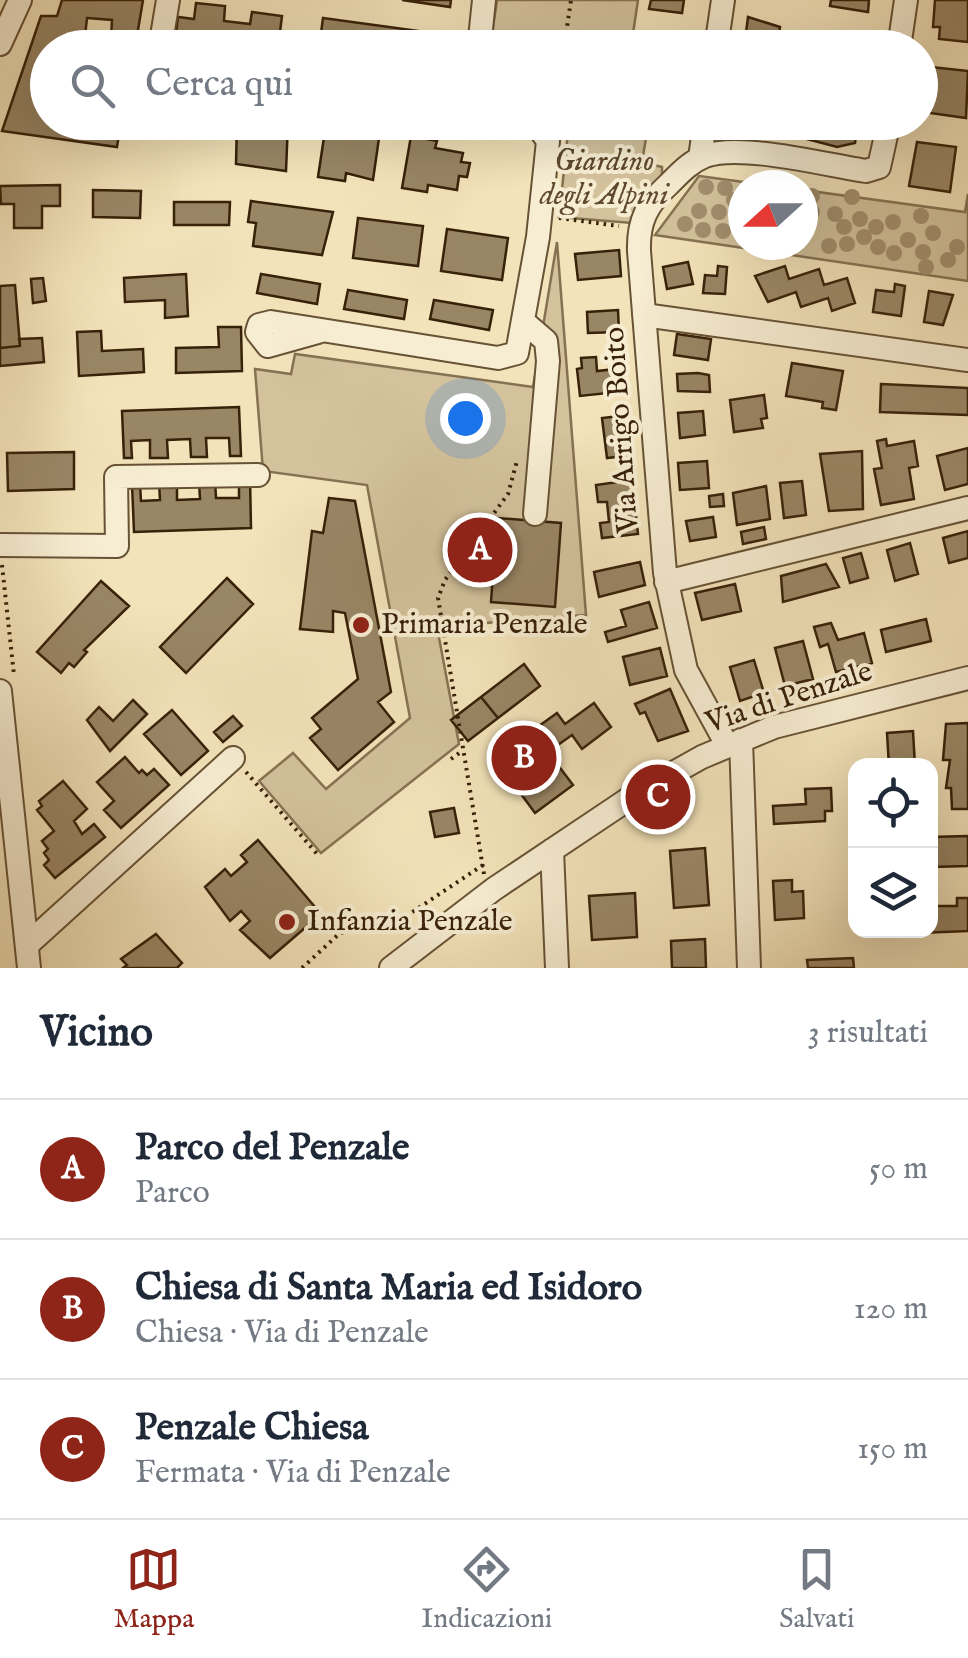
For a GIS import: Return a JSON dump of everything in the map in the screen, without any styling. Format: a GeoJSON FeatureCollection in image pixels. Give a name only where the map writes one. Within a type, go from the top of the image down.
{"type":"FeatureCollection","features":[{"type":"Feature","properties":{"kind":"street"},"geometry":{"type":"LineString","coordinates":[[0,44],[20,0]]}},
{"type":"Feature","properties":{"kind":"street"},"geometry":{"type":"LineString","coordinates":[[163,30],[168,0]]}},
{"type":"Feature","properties":{"kind":"street"},"geometry":{"type":"LineString","coordinates":[[481,30],[484,0]]}},
{"type":"Feature","properties":{"kind":"street"},"geometry":{"type":"LineString","coordinates":[[719,30],[723,0]]}},
{"type":"Feature","properties":{"kind":"street"},"geometry":{"type":"LineString","coordinates":[[902,30],[906,0]]}},
{"type":"Feature","properties":{"kind":"street"},"geometry":{"type":"LineString","coordinates":[[318,332],[504,358],[517,353],[547,140]]}},
{"type":"Feature","properties":{"kind":"street"},"geometry":{"type":"LineString","coordinates":[[700,158],[702,140]]}},
{"type":"Feature","properties":{"kind":"street"},"geometry":{"type":"LineString","coordinates":[[640,228],[650,202],[700,158],[731,152],[866,171],[883,162],[886,140]]}},
{"type":"Feature","properties":{"kind":"street","name":"Via Arrigo Boito"},"geometry":{"type":"LineString","coordinates":[[640,228],[666,582],[686,670],[734,742]]}},
{"type":"Feature","properties":{"kind":"street"},"geometry":{"type":"LineString","coordinates":[[644,315],[968,360]]}},
{"type":"Feature","properties":{"kind":"street"},"geometry":{"type":"LineString","coordinates":[[524,322],[546,340],[548,361],[535,514]]}},
{"type":"Feature","properties":{"kind":"street"},"geometry":{"type":"LineString","coordinates":[[0,545],[117,546],[116,477],[258,475]]}},
{"type":"Feature","properties":{"kind":"street"},"geometry":{"type":"LineString","coordinates":[[666,582],[968,508]]}},
{"type":"Feature","properties":{"kind":"street","name":"Via di Penzale"},"geometry":{"type":"LineString","coordinates":[[391,968],[488,893],[652,784],[734,742],[804,718],[968,678]]}},
{"type":"Feature","properties":{"kind":"street"},"geometry":{"type":"LineString","coordinates":[[0,691],[28,956]]}},
{"type":"Feature","properties":{"kind":"street"},"geometry":{"type":"LineString","coordinates":[[734,742],[749,968]]}},
{"type":"Feature","properties":{"kind":"street"},"geometry":{"type":"LineString","coordinates":[[28,956],[233,758]]}},
{"type":"Feature","properties":{"kind":"street"},"geometry":{"type":"LineString","coordinates":[[552,850],[556,968]]}},
{"type":"Feature","properties":{"kind":"path"},"geometry":{"type":"LineString","coordinates":[[567,30],[571,0]]}},
{"type":"Feature","properties":{"kind":"path"},"geometry":{"type":"LineString","coordinates":[[554,229],[555,217],[640,228]]}},
{"type":"Feature","properties":{"kind":"path"},"geometry":{"type":"LineString","coordinates":[[488,893],[438,598],[445,580],[508,494],[518,456]]}},
{"type":"Feature","properties":{"kind":"path"},"geometry":{"type":"LineString","coordinates":[[451,758],[462,750]]}},
{"type":"Feature","properties":{"kind":"path"},"geometry":{"type":"LineString","coordinates":[[233,758],[318,855]]}},
{"type":"Feature","properties":{"kind":"path"},"geometry":{"type":"LineString","coordinates":[[302,968],[340,933],[405,917],[482,865]]}},
{"type":"Feature","properties":{"kind":"green space"},"geometry":{"type":"Polygon","coordinates":[[[497,0],[638,0],[634,30],[493,30],[497,0]]]}},
{"type":"Feature","properties":{"kind":"green space","name":"Giardino degli Alpini"},"geometry":{"type":"Polygon","coordinates":[[[567,140],[646,140],[642,162],[662,167],[662,177],[632,223],[559,217],[567,140]]]}},
{"type":"Feature","properties":{"kind":"green space"},"geometry":{"type":"Polygon","coordinates":[[[699,176],[728,180],[728,246],[655,235],[699,176]]]}},
{"type":"Feature","properties":{"kind":"green space"},"geometry":{"type":"Polygon","coordinates":[[[818,192],[965,212],[968,194],[968,281],[818,259],[818,192]]]}},
{"type":"Feature","properties":{"kind":"green space"},"geometry":{"type":"Polygon","coordinates":[[[557,242],[586,615],[437,627],[459,744],[321,853],[259,781],[293,753],[326,789],[410,718],[367,485],[263,471],[255,369],[291,374],[295,354],[533,387],[557,242]]]}},
{"type":"Feature","properties":{"kind":"building"},"geometry":{"type":"Polygon","coordinates":[[[62,0],[143,0],[138,30],[111,30],[112,20],[87,18],[86,30],[36,30],[41,16],[57,16],[62,0]]]}},
{"type":"Feature","properties":{"kind":"building"},"geometry":{"type":"Polygon","coordinates":[[[402,0],[451,0],[450,7],[402,0]]]}},
{"type":"Feature","properties":{"kind":"building"},"geometry":{"type":"Polygon","coordinates":[[[651,0],[684,0],[682,13],[649,9],[651,0]]]}},
{"type":"Feature","properties":{"kind":"building"},"geometry":{"type":"Polygon","coordinates":[[[831,0],[869,0],[868,12],[830,6],[831,0]]]}},
{"type":"Feature","properties":{"kind":"building"},"geometry":{"type":"Polygon","coordinates":[[[935,0],[968,0],[968,42],[939,39],[940,27],[933,27],[935,0]]]}},
{"type":"Feature","properties":{"kind":"building"},"geometry":{"type":"Polygon","coordinates":[[[196,3],[225,6],[224,21],[250,24],[252,12],[282,16],[280,30],[176,30],[178,17],[194,19],[196,3]]]}},
{"type":"Feature","properties":{"kind":"building"},"geometry":{"type":"Polygon","coordinates":[[[748,17],[780,27],[780,30],[746,30],[748,17]]]}},
{"type":"Feature","properties":{"kind":"building"},"geometry":{"type":"Polygon","coordinates":[[[323,18],[411,30],[321,30],[323,18]]]}},
{"type":"Feature","properties":{"kind":"building"},"geometry":{"type":"Polygon","coordinates":[[[30,48],[30,135],[2,131],[30,48]]]}},
{"type":"Feature","properties":{"kind":"building"},"geometry":{"type":"Polygon","coordinates":[[[938,68],[968,71],[966,118],[938,114],[938,68]]]}},
{"type":"Feature","properties":{"kind":"building"},"geometry":{"type":"Polygon","coordinates":[[[67,140],[118,140],[117,147],[67,140]]]}},
{"type":"Feature","properties":{"kind":"building"},"geometry":{"type":"Polygon","coordinates":[[[237,140],[287,140],[286,171],[236,164],[237,140]]]}},
{"type":"Feature","properties":{"kind":"building"},"geometry":{"type":"Polygon","coordinates":[[[324,140],[379,140],[373,180],[346,173],[345,181],[318,177],[324,140]]]}},
{"type":"Feature","properties":{"kind":"building"},"geometry":{"type":"Polygon","coordinates":[[[410,140],[437,141],[435,148],[463,153],[461,162],[470,163],[467,177],[459,176],[457,190],[428,185],[427,192],[402,188],[410,140]]]}},
{"type":"Feature","properties":{"kind":"building"},"geometry":{"type":"Polygon","coordinates":[[[811,140],[855,140],[837,147],[811,140]]]}},
{"type":"Feature","properties":{"kind":"building"},"geometry":{"type":"Polygon","coordinates":[[[917,142],[956,147],[950,192],[909,186],[917,142]]]}},
{"type":"Feature","properties":{"kind":"building"},"geometry":{"type":"Polygon","coordinates":[[[60,185],[60,206],[42,206],[42,228],[14,228],[14,204],[1,204],[0,186],[60,185]]]}},
{"type":"Feature","properties":{"kind":"building"},"geometry":{"type":"Polygon","coordinates":[[[93,190],[141,191],[140,218],[93,217],[93,190]]]}},
{"type":"Feature","properties":{"kind":"building"},"geometry":{"type":"Polygon","coordinates":[[[251,201],[333,212],[322,255],[253,246],[256,223],[248,222],[251,201]]]}},
{"type":"Feature","properties":{"kind":"building"},"geometry":{"type":"Polygon","coordinates":[[[174,202],[230,202],[229,225],[174,225],[174,202]]]}},
{"type":"Feature","properties":{"kind":"building"},"geometry":{"type":"Polygon","coordinates":[[[358,218],[423,226],[418,266],[353,258],[358,218]]]}},
{"type":"Feature","properties":{"kind":"building"},"geometry":{"type":"Polygon","coordinates":[[[447,229],[508,238],[502,280],[441,271],[447,229]]]}},
{"type":"Feature","properties":{"kind":"building"},"geometry":{"type":"Polygon","coordinates":[[[619,250],[621,276],[578,280],[575,254],[619,250]]]}},
{"type":"Feature","properties":{"kind":"building"},"geometry":{"type":"Polygon","coordinates":[[[688,262],[693,284],[667,289],[663,267],[688,262]]]}},
{"type":"Feature","properties":{"kind":"building"},"geometry":{"type":"Polygon","coordinates":[[[718,266],[727,267],[725,294],[703,293],[705,275],[717,276],[718,266]]]}},
{"type":"Feature","properties":{"kind":"building"},"geometry":{"type":"Polygon","coordinates":[[[785,266],[789,279],[819,269],[824,285],[847,278],[855,303],[832,311],[828,298],[801,307],[796,292],[768,302],[755,276],[785,266]]]}},
{"type":"Feature","properties":{"kind":"building"},"geometry":{"type":"Polygon","coordinates":[[[186,274],[188,316],[165,318],[165,300],[125,302],[124,278],[186,274]]]}},
{"type":"Feature","properties":{"kind":"building"},"geometry":{"type":"Polygon","coordinates":[[[261,274],[320,284],[317,304],[257,293],[261,274]]]}},
{"type":"Feature","properties":{"kind":"building"},"geometry":{"type":"Polygon","coordinates":[[[43,278],[46,301],[33,303],[31,279],[43,278]]]}},
{"type":"Feature","properties":{"kind":"building"},"geometry":{"type":"Polygon","coordinates":[[[895,284],[905,286],[901,316],[873,312],[876,290],[894,292],[895,284]]]}},
{"type":"Feature","properties":{"kind":"building"},"geometry":{"type":"Polygon","coordinates":[[[15,285],[20,346],[0,348],[0,286],[15,285]]]}},
{"type":"Feature","properties":{"kind":"building"},"geometry":{"type":"Polygon","coordinates":[[[348,290],[407,300],[404,319],[344,309],[348,290]]]}},
{"type":"Feature","properties":{"kind":"building"},"geometry":{"type":"Polygon","coordinates":[[[929,291],[953,295],[943,325],[924,322],[929,291]]]}},
{"type":"Feature","properties":{"kind":"building"},"geometry":{"type":"Polygon","coordinates":[[[434,300],[493,310],[489,330],[430,319],[434,300]]]}},
{"type":"Feature","properties":{"kind":"building"},"geometry":{"type":"Polygon","coordinates":[[[618,310],[619,332],[588,333],[587,312],[618,310]]]}},
{"type":"Feature","properties":{"kind":"building"},"geometry":{"type":"Polygon","coordinates":[[[218,327],[241,327],[242,371],[176,373],[176,348],[219,347],[218,327]]]}},
{"type":"Feature","properties":{"kind":"building"},"geometry":{"type":"Polygon","coordinates":[[[101,331],[102,351],[143,349],[144,372],[79,376],[77,332],[101,331]]]}},
{"type":"Feature","properties":{"kind":"building"},"geometry":{"type":"Polygon","coordinates":[[[677,334],[711,339],[708,360],[674,355],[677,334]]]}},
{"type":"Feature","properties":{"kind":"building"},"geometry":{"type":"Polygon","coordinates":[[[42,338],[44,362],[0,366],[0,348],[20,346],[19,339],[42,338]]]}},
{"type":"Feature","properties":{"kind":"building"},"geometry":{"type":"Polygon","coordinates":[[[596,357],[597,371],[625,368],[627,391],[580,396],[577,369],[582,368],[581,358],[596,357]]]}},
{"type":"Feature","properties":{"kind":"building"},"geometry":{"type":"Polygon","coordinates":[[[792,363],[843,371],[836,410],[822,408],[823,402],[786,396],[792,363]]]}},
{"type":"Feature","properties":{"kind":"building"},"geometry":{"type":"Polygon","coordinates":[[[677,374],[709,375],[710,392],[678,391],[677,374]]]}},
{"type":"Feature","properties":{"kind":"building"},"geometry":{"type":"Polygon","coordinates":[[[881,384],[968,388],[968,415],[880,412],[881,384]]]}},
{"type":"Feature","properties":{"kind":"building"},"geometry":{"type":"Polygon","coordinates":[[[764,395],[767,418],[761,419],[763,428],[734,432],[730,400],[764,395]]]}},
{"type":"Feature","properties":{"kind":"building"},"geometry":{"type":"Polygon","coordinates":[[[239,407],[241,456],[230,456],[229,438],[206,438],[207,457],[191,457],[190,439],[167,440],[168,458],[150,458],[150,440],[131,441],[132,458],[124,458],[122,411],[239,407]]]}},
{"type":"Feature","properties":{"kind":"building"},"geometry":{"type":"Polygon","coordinates":[[[703,411],[705,435],[680,438],[678,413],[703,411]]]}},
{"type":"Feature","properties":{"kind":"building"},"geometry":{"type":"Polygon","coordinates":[[[628,415],[633,455],[607,458],[602,418],[628,415]]]}},
{"type":"Feature","properties":{"kind":"building"},"geometry":{"type":"Polygon","coordinates":[[[886,439],[887,446],[914,441],[918,466],[909,468],[914,499],[881,505],[874,469],[882,468],[877,441],[886,439]]]}},
{"type":"Feature","properties":{"kind":"building"},"geometry":{"type":"Polygon","coordinates":[[[968,448],[968,484],[945,490],[937,456],[968,448]]]}},
{"type":"Feature","properties":{"kind":"building"},"geometry":{"type":"Polygon","coordinates":[[[862,451],[863,509],[829,511],[820,454],[862,451]]]}},
{"type":"Feature","properties":{"kind":"building"},"geometry":{"type":"Polygon","coordinates":[[[74,452],[74,489],[8,491],[7,453],[74,452]]]}},
{"type":"Feature","properties":{"kind":"building"},"geometry":{"type":"Polygon","coordinates":[[[707,461],[709,488],[680,490],[678,463],[707,461]]]}},
{"type":"Feature","properties":{"kind":"building"},"geometry":{"type":"Polygon","coordinates":[[[250,478],[251,528],[134,532],[132,484],[140,484],[141,501],[160,500],[159,482],[177,482],[177,500],[200,499],[199,481],[215,480],[216,498],[239,498],[239,479],[250,478]]]}},
{"type":"Feature","properties":{"kind":"building"},"geometry":{"type":"Polygon","coordinates":[[[632,480],[638,534],[602,538],[600,523],[609,522],[607,502],[598,502],[596,485],[632,480]]]}},
{"type":"Feature","properties":{"kind":"building"},"geometry":{"type":"Polygon","coordinates":[[[802,481],[806,515],[784,518],[780,483],[802,481]]]}},
{"type":"Feature","properties":{"kind":"building"},"geometry":{"type":"Polygon","coordinates":[[[766,486],[770,519],[737,525],[733,493],[766,486]]]}},
{"type":"Feature","properties":{"kind":"building"},"geometry":{"type":"Polygon","coordinates":[[[723,494],[724,506],[710,507],[709,496],[723,494]]]}},
{"type":"Feature","properties":{"kind":"building"},"geometry":{"type":"Polygon","coordinates":[[[329,498],[355,501],[391,692],[378,702],[394,722],[338,770],[310,738],[321,729],[312,718],[358,679],[345,613],[333,611],[333,632],[300,629],[312,531],[323,533],[329,498]]]}},
{"type":"Feature","properties":{"kind":"building"},"geometry":{"type":"Polygon","coordinates":[[[713,517],[716,537],[690,541],[686,521],[713,517]]]}},
{"type":"Feature","properties":{"kind":"building"},"geometry":{"type":"Polygon","coordinates":[[[497,518],[561,523],[555,607],[491,602],[497,518]]]}},
{"type":"Feature","properties":{"kind":"building"},"geometry":{"type":"Polygon","coordinates":[[[764,527],[766,539],[743,544],[741,532],[764,527]]]}},
{"type":"Feature","properties":{"kind":"building"},"geometry":{"type":"Polygon","coordinates":[[[968,531],[968,558],[949,563],[943,538],[968,531]]]}},
{"type":"Feature","properties":{"kind":"building"},"geometry":{"type":"Polygon","coordinates":[[[910,543],[918,574],[895,581],[887,550],[910,543]]]}},
{"type":"Feature","properties":{"kind":"building"},"geometry":{"type":"Polygon","coordinates":[[[861,553],[868,578],[850,583],[843,558],[861,553]]]}},
{"type":"Feature","properties":{"kind":"building"},"geometry":{"type":"Polygon","coordinates":[[[640,562],[645,585],[599,597],[594,572],[640,562]]]}},
{"type":"Feature","properties":{"kind":"building"},"geometry":{"type":"Polygon","coordinates":[[[826,564],[839,587],[783,602],[781,576],[826,564]]]}},
{"type":"Feature","properties":{"kind":"building"},"geometry":{"type":"Polygon","coordinates":[[[227,578],[253,604],[186,673],[160,647],[227,578]]]}},
{"type":"Feature","properties":{"kind":"building"},"geometry":{"type":"Polygon","coordinates":[[[101,581],[129,606],[84,650],[87,652],[74,667],[69,663],[61,673],[37,652],[101,581]]]}},
{"type":"Feature","properties":{"kind":"building"},"geometry":{"type":"Polygon","coordinates":[[[735,584],[741,611],[702,620],[695,593],[735,584]]]}},
{"type":"Feature","properties":{"kind":"building"},"geometry":{"type":"Polygon","coordinates":[[[649,602],[657,628],[608,642],[605,632],[626,626],[621,610],[649,602]]]}},
{"type":"Feature","properties":{"kind":"building"},"geometry":{"type":"Polygon","coordinates":[[[926,619],[931,641],[886,652],[881,630],[926,619]]]}},
{"type":"Feature","properties":{"kind":"building"},"geometry":{"type":"Polygon","coordinates":[[[831,623],[838,640],[864,633],[872,663],[836,672],[828,644],[820,647],[814,627],[831,623]]]}},
{"type":"Feature","properties":{"kind":"building"},"geometry":{"type":"Polygon","coordinates":[[[803,641],[813,679],[785,686],[775,648],[803,641]]]}},
{"type":"Feature","properties":{"kind":"building"},"geometry":{"type":"Polygon","coordinates":[[[660,648],[667,676],[630,685],[623,657],[660,648]]]}},
{"type":"Feature","properties":{"kind":"building"},"geometry":{"type":"Polygon","coordinates":[[[754,660],[764,693],[740,701],[730,667],[754,660]]]}},
{"type":"Feature","properties":{"kind":"building"},"geometry":{"type":"Polygon","coordinates":[[[524,664],[540,686],[498,718],[481,697],[524,664]]]}},
{"type":"Feature","properties":{"kind":"building"},"geometry":{"type":"Polygon","coordinates":[[[670,689],[688,731],[658,741],[645,712],[640,714],[635,704],[670,689]]]}},
{"type":"Feature","properties":{"kind":"building"},"geometry":{"type":"Polygon","coordinates":[[[481,697],[498,718],[468,741],[451,720],[481,697]]]}},
{"type":"Feature","properties":{"kind":"building"},"geometry":{"type":"Polygon","coordinates":[[[133,700],[147,714],[110,751],[87,720],[99,707],[113,721],[133,700]]]}},
{"type":"Feature","properties":{"kind":"building"},"geometry":{"type":"Polygon","coordinates":[[[594,703],[611,727],[582,749],[572,735],[548,752],[573,785],[535,813],[513,783],[522,777],[512,764],[505,769],[490,750],[515,731],[521,739],[557,713],[565,724],[594,703]]]}},
{"type":"Feature","properties":{"kind":"building"},"geometry":{"type":"Polygon","coordinates":[[[172,710],[208,751],[181,775],[144,734],[172,710]]]}},
{"type":"Feature","properties":{"kind":"building"},"geometry":{"type":"Polygon","coordinates":[[[233,716],[242,726],[223,742],[214,732],[233,716]]]}},
{"type":"Feature","properties":{"kind":"building"},"geometry":{"type":"Polygon","coordinates":[[[968,723],[968,809],[952,809],[951,788],[946,788],[950,760],[943,760],[946,724],[968,723]]]}},
{"type":"Feature","properties":{"kind":"building"},"geometry":{"type":"Polygon","coordinates":[[[913,731],[915,758],[889,758],[887,733],[913,731]]]}},
{"type":"Feature","properties":{"kind":"building"},"geometry":{"type":"Polygon","coordinates":[[[125,757],[139,773],[142,770],[147,775],[154,769],[169,785],[121,828],[104,810],[114,801],[97,782],[125,757]]]}},
{"type":"Feature","properties":{"kind":"building"},"geometry":{"type":"Polygon","coordinates":[[[512,764],[522,777],[513,783],[504,770],[512,764]]]}},
{"type":"Feature","properties":{"kind":"building"},"geometry":{"type":"Polygon","coordinates":[[[63,781],[87,809],[74,821],[82,834],[94,824],[105,837],[55,878],[44,865],[49,860],[42,841],[54,831],[37,810],[42,806],[39,801],[63,781]]]}},
{"type":"Feature","properties":{"kind":"building"},"geometry":{"type":"Polygon","coordinates":[[[831,788],[832,811],[825,811],[825,821],[774,824],[773,806],[806,804],[805,789],[831,788]]]}},
{"type":"Feature","properties":{"kind":"building"},"geometry":{"type":"Polygon","coordinates":[[[454,808],[459,833],[435,837],[430,812],[454,808]]]}},
{"type":"Feature","properties":{"kind":"building"},"geometry":{"type":"Polygon","coordinates":[[[968,836],[968,866],[938,867],[938,837],[968,836]]]}},
{"type":"Feature","properties":{"kind":"building"},"geometry":{"type":"Polygon","coordinates":[[[258,840],[321,914],[270,958],[240,930],[250,921],[241,911],[230,921],[205,887],[225,869],[231,876],[247,862],[241,855],[258,840]]]}},
{"type":"Feature","properties":{"kind":"building"},"geometry":{"type":"Polygon","coordinates":[[[705,848],[709,905],[674,908],[670,851],[705,848]]]}},
{"type":"Feature","properties":{"kind":"building"},"geometry":{"type":"Polygon","coordinates":[[[792,880],[792,892],[803,891],[804,918],[775,920],[773,881],[792,880]]]}},
{"type":"Feature","properties":{"kind":"building"},"geometry":{"type":"Polygon","coordinates":[[[635,893],[637,937],[592,940],[589,896],[635,893]]]}},
{"type":"Feature","properties":{"kind":"building"},"geometry":{"type":"Polygon","coordinates":[[[957,898],[968,898],[968,931],[938,932],[938,906],[957,906],[957,898]]]}},
{"type":"Feature","properties":{"kind":"building"},"geometry":{"type":"Polygon","coordinates":[[[156,934],[182,963],[177,968],[123,968],[127,965],[121,959],[156,934]]]}},
{"type":"Feature","properties":{"kind":"building"},"geometry":{"type":"Polygon","coordinates":[[[705,939],[706,968],[672,968],[671,941],[705,939]]]}},
{"type":"Feature","properties":{"kind":"building"},"geometry":{"type":"Polygon","coordinates":[[[853,958],[854,968],[808,968],[807,960],[853,958]]]}},
{"type":"Feature","properties":{"kind":"place","name":"Parco del Penzale"},"geometry":{"type":"Point","coordinates":[480,550]}},
{"type":"Feature","properties":{"kind":"place","name":"Primaria Penzale"},"geometry":{"type":"Point","coordinates":[361,625]}},
{"type":"Feature","properties":{"kind":"place","name":"Chiesa di Santa Maria ed Isidoro"},"geometry":{"type":"Point","coordinates":[524,758]}},
{"type":"Feature","properties":{"kind":"place","name":"Penzale Chiesa"},"geometry":{"type":"Point","coordinates":[658,797]}},
{"type":"Feature","properties":{"kind":"place","name":"Infanzia Penzale"},"geometry":{"type":"Point","coordinates":[287,922]}}]}
